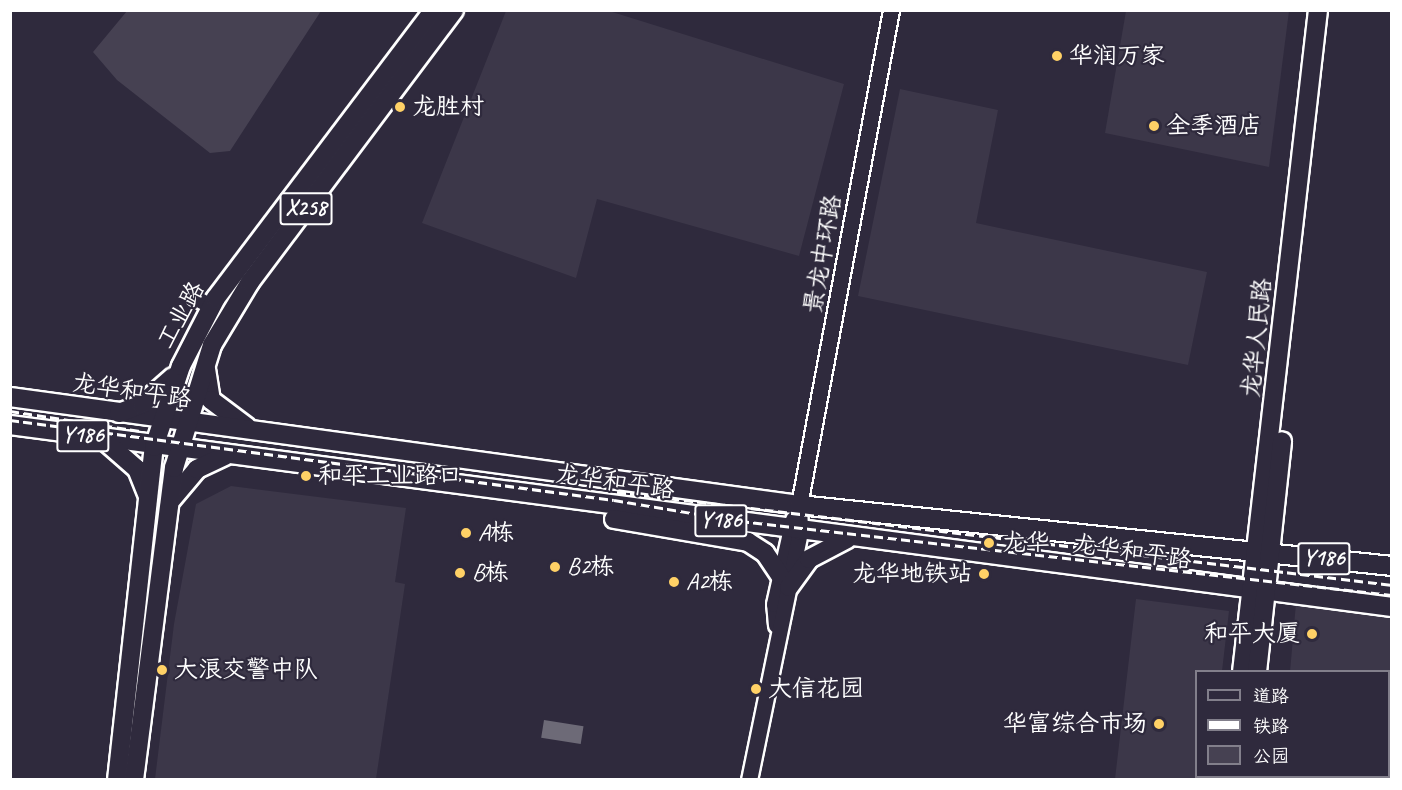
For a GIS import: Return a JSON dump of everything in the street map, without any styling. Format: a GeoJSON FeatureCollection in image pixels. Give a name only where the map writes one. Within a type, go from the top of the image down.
{"type":"FeatureCollection","features":[{"type":"Feature","properties":{"kind":"main road","name":"工业路"},"geometry":{"type":"LineString","coordinates":[[117,780],[154,447],[180,366],[211,306],[434,10]]}},
{"type":"Feature","properties":{"kind":"main road","name":"工业路"},"geometry":{"type":"LineString","coordinates":[[134,780],[168,509],[178,450],[184,423],[209,353],[235,303],[454,10]]}},
{"type":"Feature","properties":{"kind":"main road","name":"龙华人民路"},"geometry":{"type":"LineString","coordinates":[[1263,552],[1318,10]]}},
{"type":"Feature","properties":{"kind":"main road","name":"龙华人民路"},"geometry":{"type":"LineString","coordinates":[[1242,670],[1258,593],[1330,10]]}},
{"type":"Feature","properties":{"kind":"main road"},"geometry":{"type":"LineString","coordinates":[[209,353],[206,380],[211,400],[228,416],[259,433]]}},
{"type":"Feature","properties":{"kind":"main road"},"geometry":{"type":"LineString","coordinates":[[112,413],[142,404],[180,366]]}},
{"type":"Feature","properties":{"kind":"main road","name":"龙华和平路"},"geometry":{"type":"LineString","coordinates":[[10,397],[162,420],[799,506],[1392,566]]}},
{"type":"Feature","properties":{"kind":"main road","name":"龙华和平路"},"geometry":{"type":"LineString","coordinates":[[10,425],[154,447],[1258,593],[1392,607]]}},
{"type":"Feature","properties":{"kind":"main road"},"geometry":{"type":"LineString","coordinates":[[99,439],[137,469],[148,500]]}},
{"type":"Feature","properties":{"kind":"main road"},"geometry":{"type":"LineString","coordinates":[[168,509],[194,472],[225,456]]}},
{"type":"Feature","properties":{"kind":"main road"},"geometry":{"type":"LineString","coordinates":[[487,490],[549,508],[742,540],[765,553],[784,581],[809,559],[849,538]]}},
{"type":"Feature","properties":{"kind":"main road","name":"龙华人民路"},"geometry":{"type":"LineString","coordinates":[[1257,670],[1258,593]]}},
{"type":"Feature","properties":{"kind":"street","name":"景龙中环路"},"geometry":{"type":"LineString","coordinates":[[749,780],[891,10]]}},
{"type":"Feature","properties":{"kind":"street"},"geometry":{"type":"LineString","coordinates":[[194,297],[211,306]]}},
{"type":"Feature","properties":{"kind":"shaded area"},"geometry":{"type":"Polygon","coordinates":[[[506,11],[609,11],[844,84],[799,256],[597,199],[576,278],[422,223],[506,11]]]}},
{"type":"Feature","properties":{"kind":"shaded area"},"geometry":{"type":"Polygon","coordinates":[[[1126,11],[1289,11],[1269,167],[1105,133],[1126,11]]]}},
{"type":"Feature","properties":{"kind":"shaded area"},"geometry":{"type":"Polygon","coordinates":[[[900,89],[998,110],[976,223],[1207,272],[1188,365],[858,296],[900,89]]]}},
{"type":"Feature","properties":{"kind":"shaded area"},"geometry":{"type":"Polygon","coordinates":[[[231,486],[406,508],[395,582],[405,584],[376,779],[155,779],[174,624],[196,504],[231,486]]]}},
{"type":"Feature","properties":{"kind":"shaded area","name":"华富综合市场"},"geometry":{"type":"Polygon","coordinates":[[[1136,599],[1229,611],[1222,670],[1195,670],[1195,778],[1210,779],[1115,779],[1136,599]]]}},
{"type":"Feature","properties":{"kind":"shaded area"},"geometry":{"type":"Polygon","coordinates":[[[1296,603],[1391,612],[1391,734],[1390,670],[1290,670],[1296,603]]]}},
{"type":"Feature","properties":{"kind":"shaded area"},"geometry":{"type":"Polygon","coordinates":[[[544,720],[584,726],[581,744],[541,738],[544,720]]]}},
{"type":"Feature","properties":{"kind":"green space"},"geometry":{"type":"Polygon","coordinates":[[[127,11],[321,11],[230,151],[210,153],[117,80],[93,52],[127,11]]]}},
{"type":"Feature","properties":{"kind":"railway"},"geometry":{"type":"LineString","coordinates":[[10,411],[141,431]]}},
{"type":"Feature","properties":{"kind":"railway"},"geometry":{"type":"LineString","coordinates":[[10,420],[614,500],[740,521],[1392,595]]}},
{"type":"Feature","properties":{"kind":"railway"},"geometry":{"type":"LineString","coordinates":[[617,492],[1392,585]]}},
{"type":"Feature","properties":{"kind":"place","name":"华润万家"},"geometry":{"type":"Point","coordinates":[1057,56]}},
{"type":"Feature","properties":{"kind":"place","name":"龙胜村"},"geometry":{"type":"Point","coordinates":[400,107]}},
{"type":"Feature","properties":{"kind":"place","name":"全季酒店"},"geometry":{"type":"Point","coordinates":[1154,126]}},
{"type":"Feature","properties":{"kind":"place","name":"和平工业路口"},"geometry":{"type":"Point","coordinates":[306,476]}},
{"type":"Feature","properties":{"kind":"place","name":"A栋"},"geometry":{"type":"Point","coordinates":[466,533]}},
{"type":"Feature","properties":{"kind":"place","name":"龙华"},"geometry":{"type":"Point","coordinates":[989,543]}},
{"type":"Feature","properties":{"kind":"place","name":"B2栋"},"geometry":{"type":"Point","coordinates":[555,567]}},
{"type":"Feature","properties":{"kind":"place","name":"B栋"},"geometry":{"type":"Point","coordinates":[460,573]}},
{"type":"Feature","properties":{"kind":"place","name":"龙华地铁站"},"geometry":{"type":"Point","coordinates":[984,574]}},
{"type":"Feature","properties":{"kind":"place","name":"A2栋"},"geometry":{"type":"Point","coordinates":[674,582]}},
{"type":"Feature","properties":{"kind":"place","name":"和平大厦"},"geometry":{"type":"Point","coordinates":[1312,634]}},
{"type":"Feature","properties":{"kind":"place","name":"大浪交警中队"},"geometry":{"type":"Point","coordinates":[162,670]}},
{"type":"Feature","properties":{"kind":"place","name":"大信花园"},"geometry":{"type":"Point","coordinates":[756,689]}},
{"type":"Feature","properties":{"kind":"place","name":"华富综合市场"},"geometry":{"type":"Point","coordinates":[1159,724]}}]}
